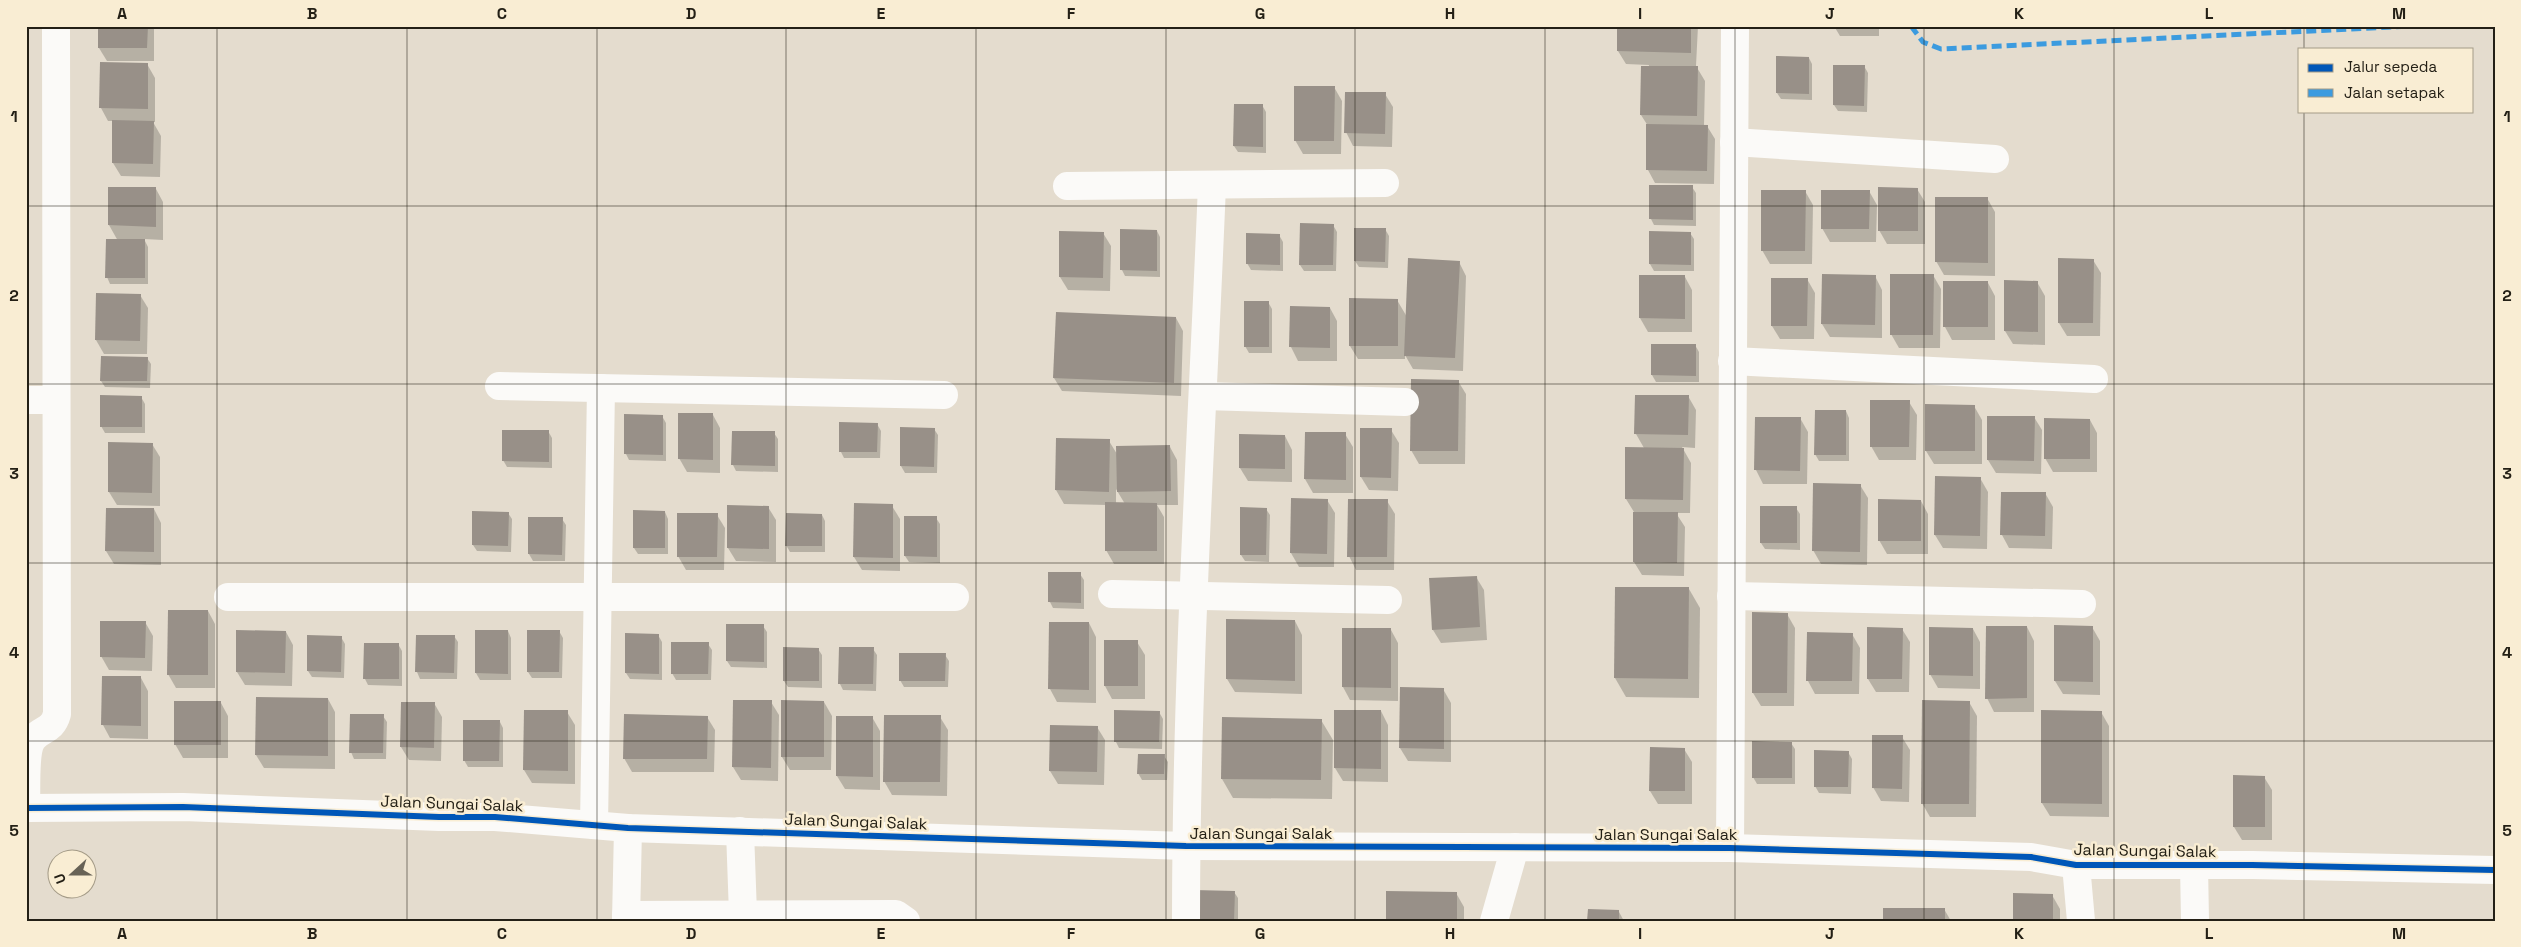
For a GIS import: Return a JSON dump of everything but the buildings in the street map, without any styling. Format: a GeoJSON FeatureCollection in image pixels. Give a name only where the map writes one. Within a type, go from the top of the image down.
{"type":"FeatureCollection","features":[{"type":"Feature","properties":{"kind":"street"},"geometry":{"type":"LineString","coordinates":[[26,803],[29,748],[33,739],[48,730],[54,722],[56,714],[56,26]]}},
{"type":"Feature","properties":{"kind":"street"},"geometry":{"type":"LineString","coordinates":[[1730,848],[1732,361],[1736,26]]}},
{"type":"Feature","properties":{"kind":"street"},"geometry":{"type":"LineString","coordinates":[[1734,142],[1995,158]]}},
{"type":"Feature","properties":{"kind":"street"},"geometry":{"type":"LineString","coordinates":[[1067,186],[1385,183]]}},
{"type":"Feature","properties":{"kind":"street"},"geometry":{"type":"LineString","coordinates":[[1186,921],[1186,846],[1194,596],[1212,185]]}},
{"type":"Feature","properties":{"kind":"street"},"geometry":{"type":"LineString","coordinates":[[1732,361],[2094,379]]}},
{"type":"Feature","properties":{"kind":"street"},"geometry":{"type":"LineString","coordinates":[[499,386],[944,395]]}},
{"type":"Feature","properties":{"kind":"street"},"geometry":{"type":"LineString","coordinates":[[594,825],[600,388]]}},
{"type":"Feature","properties":{"kind":"street"},"geometry":{"type":"LineString","coordinates":[[1203,396],[1405,402]]}},
{"type":"Feature","properties":{"kind":"street"},"geometry":{"type":"LineString","coordinates":[[26,400],[56,400]]}},
{"type":"Feature","properties":{"kind":"street"},"geometry":{"type":"LineString","coordinates":[[1112,594],[1388,600]]}},
{"type":"Feature","properties":{"kind":"street"},"geometry":{"type":"LineString","coordinates":[[1731,596],[2082,604]]}},
{"type":"Feature","properties":{"kind":"street"},"geometry":{"type":"LineString","coordinates":[[228,597],[956,597]]}},
{"type":"Feature","properties":{"kind":"street","name":"Jalan Sungai Salak"},"geometry":{"type":"LineString","coordinates":[[26,808],[183,807],[440,817],[495,817],[628,828],[1186,846],[1730,848],[2031,857],[2076,865],[2495,870]]}},
{"type":"Feature","properties":{"kind":"street"},"geometry":{"type":"LineString","coordinates":[[628,828],[626,918],[742,914],[896,914],[906,921]]}},
{"type":"Feature","properties":{"kind":"street"},"geometry":{"type":"LineString","coordinates":[[740,831],[742,914]]}},
{"type":"Feature","properties":{"kind":"street"},"geometry":{"type":"LineString","coordinates":[[1494,921],[1515,847]]}},
{"type":"Feature","properties":{"kind":"street"},"geometry":{"type":"LineString","coordinates":[[2076,865],[2080,921]]}},
{"type":"Feature","properties":{"kind":"street"},"geometry":{"type":"LineString","coordinates":[[2194,865],[2195,921]]}},
{"type":"Feature","properties":{"kind":"marked path"},"geometry":{"type":"LineString","coordinates":[[1911,26],[1923,42],[1941,49],[2412,26]]}},
{"type":"Feature","properties":{"kind":"cycle path"},"geometry":{"type":"LineString","coordinates":[[26,808],[183,807],[439,817],[495,817],[628,828],[1186,846],[1730,848],[2031,857],[2076,865],[2252,865],[2495,870]]}}]}
